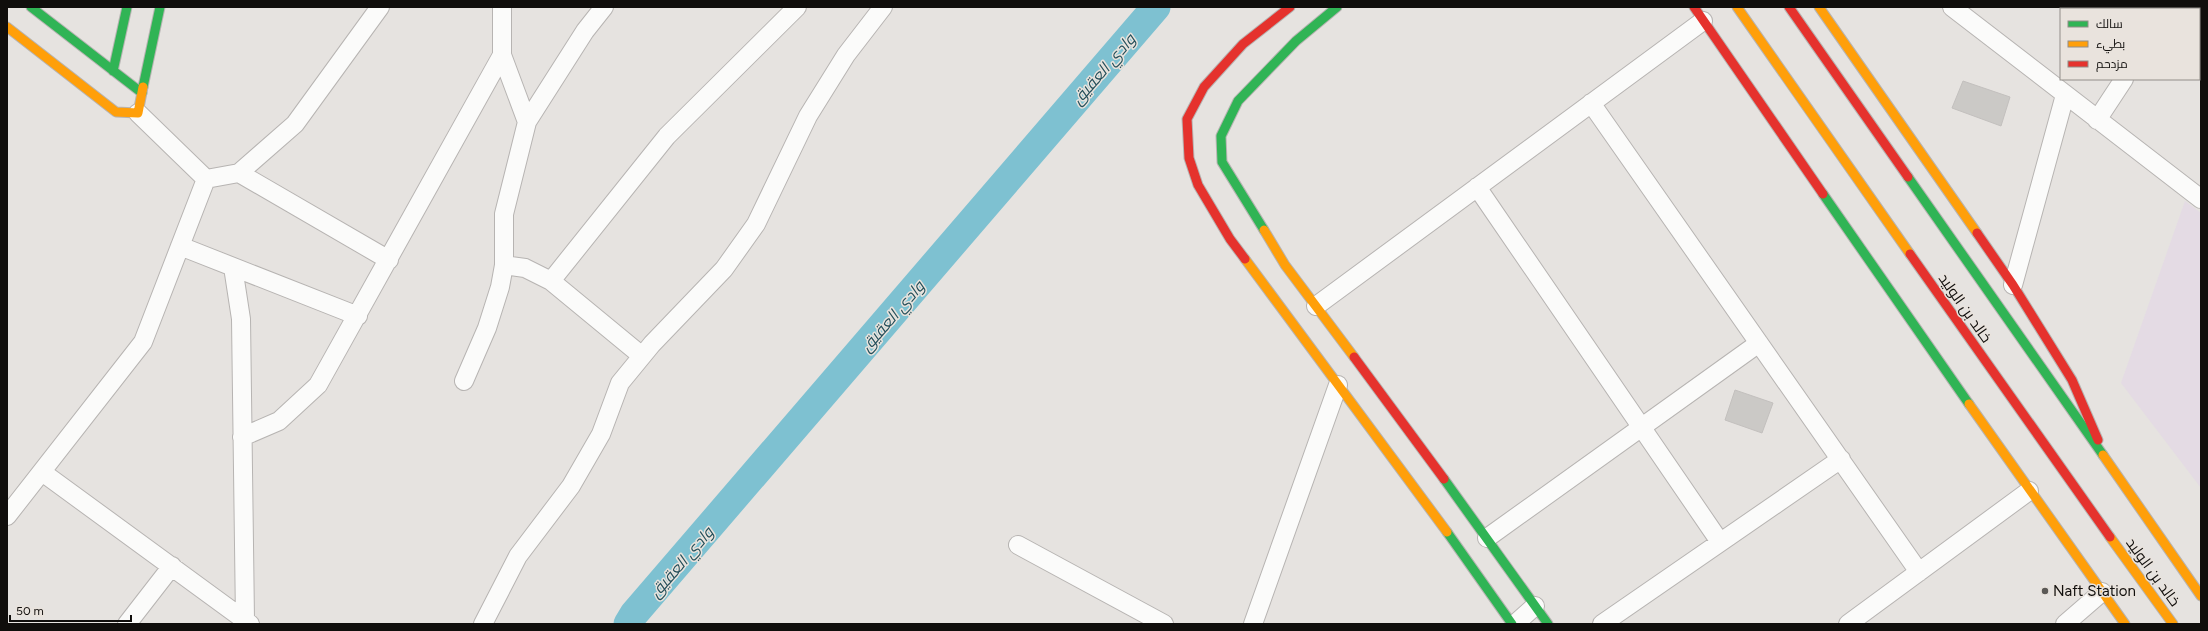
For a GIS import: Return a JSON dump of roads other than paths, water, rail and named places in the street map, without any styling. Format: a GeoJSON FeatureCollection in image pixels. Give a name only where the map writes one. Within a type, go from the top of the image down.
{"type":"FeatureCollection","features":[{"type":"Feature","properties":{"kind":"main road"},"geometry":{"type":"LineString","coordinates":[[31,7],[142,93]]}},
{"type":"Feature","properties":{"kind":"main road"},"geometry":{"type":"LineString","coordinates":[[113,71],[127,7]]}},
{"type":"Feature","properties":{"kind":"main road"},"geometry":{"type":"LineString","coordinates":[[7,27],[116,112],[138,113],[160,7]]}},
{"type":"Feature","properties":{"kind":"main road"},"geometry":{"type":"LineString","coordinates":[[1290,7],[1243,44],[1204,87],[1187,119],[1189,158],[1198,185],[1230,239],[1444,528],[1513,624]]}},
{"type":"Feature","properties":{"kind":"main road"},"geometry":{"type":"LineString","coordinates":[[1338,7],[1296,41],[1238,101],[1222,136],[1222,162],[1285,265],[1487,538],[1548,624]]}},
{"type":"Feature","properties":{"kind":"main road","name":"خالد بن الوليد"},"geometry":{"type":"LineString","coordinates":[[1737,7],[2049,452],[2173,624]]}},
{"type":"Feature","properties":{"kind":"main road","name":"خالد بن الوليد"},"geometry":{"type":"LineString","coordinates":[[1789,7],[2201,596]]}},
{"type":"Feature","properties":{"kind":"main road"},"geometry":{"type":"LineString","coordinates":[[1820,7],[2013,285],[2072,380],[2111,468]]}},
{"type":"Feature","properties":{"kind":"main road"},"geometry":{"type":"LineString","coordinates":[[1698,14],[2030,491],[2125,624]]}},
{"type":"Feature","properties":{"kind":"street"},"geometry":{"type":"LineString","coordinates":[[206,179],[239,173],[295,124],[380,7]]}},
{"type":"Feature","properties":{"kind":"street"},"geometry":{"type":"LineString","coordinates":[[502,7],[502,55],[527,122]]}},
{"type":"Feature","properties":{"kind":"street"},"geometry":{"type":"LineString","coordinates":[[464,381],[487,328],[500,287],[504,265],[504,214],[527,122],[585,32],[604,7]]}},
{"type":"Feature","properties":{"kind":"street"},"geometry":{"type":"LineString","coordinates":[[551,281],[667,136],[797,7]]}},
{"type":"Feature","properties":{"kind":"street"},"geometry":{"type":"LineString","coordinates":[[483,624],[518,556],[571,486],[601,434],[620,383],[642,356],[724,269],[756,224],[808,116],[846,55],[883,7]]}},
{"type":"Feature","properties":{"kind":"street"},"geometry":{"type":"LineString","coordinates":[[1952,7],[2201,199]]}},
{"type":"Feature","properties":{"kind":"street"},"geometry":{"type":"LineString","coordinates":[[1316,306],[1591,103],[1698,14]]}},
{"type":"Feature","properties":{"kind":"street"},"geometry":{"type":"LineString","coordinates":[[242,437],[279,421],[318,385],[358,316],[502,55]]}},
{"type":"Feature","properties":{"kind":"street"},"geometry":{"type":"LineString","coordinates":[[2097,120],[2123,80]]}},
{"type":"Feature","properties":{"kind":"street"},"geometry":{"type":"LineString","coordinates":[[2013,285],[2065,95]]}},
{"type":"Feature","properties":{"kind":"street"},"geometry":{"type":"LineString","coordinates":[[1591,103],[1919,572]]}},
{"type":"Feature","properties":{"kind":"street"},"geometry":{"type":"LineString","coordinates":[[138,113],[206,179]]}},
{"type":"Feature","properties":{"kind":"street"},"geometry":{"type":"LineString","coordinates":[[239,173],[389,260]]}},
{"type":"Feature","properties":{"kind":"street"},"geometry":{"type":"LineString","coordinates":[[7,516],[143,342],[206,179]]}},
{"type":"Feature","properties":{"kind":"street"},"geometry":{"type":"LineString","coordinates":[[1477,187],[1720,542]]}},
{"type":"Feature","properties":{"kind":"street"},"geometry":{"type":"LineString","coordinates":[[180,246],[358,316]]}},
{"type":"Feature","properties":{"kind":"street"},"geometry":{"type":"LineString","coordinates":[[504,265],[525,268],[551,281],[642,356]]}},
{"type":"Feature","properties":{"kind":"street"},"geometry":{"type":"LineString","coordinates":[[233,267],[241,319],[242,437],[248,622]]}},
{"type":"Feature","properties":{"kind":"street"},"geometry":{"type":"LineString","coordinates":[[1487,538],[1759,343]]}},
{"type":"Feature","properties":{"kind":"street"},"geometry":{"type":"LineString","coordinates":[[1253,624],[1338,385]]}},
{"type":"Feature","properties":{"kind":"street"},"geometry":{"type":"LineString","coordinates":[[1602,624],[1841,459]]}},
{"type":"Feature","properties":{"kind":"street"},"geometry":{"type":"LineString","coordinates":[[42,472],[248,622]]}},
{"type":"Feature","properties":{"kind":"street"},"geometry":{"type":"LineString","coordinates":[[1848,624],[2030,491]]}},
{"type":"Feature","properties":{"kind":"street"},"geometry":{"type":"LineString","coordinates":[[1018,545],[1158,623]]}},
{"type":"Feature","properties":{"kind":"street"},"geometry":{"type":"LineString","coordinates":[[128,624],[172,566]]}},
{"type":"Feature","properties":{"kind":"street"},"geometry":{"type":"LineString","coordinates":[[2065,624],[2102,592]]}},
{"type":"Feature","properties":{"kind":"street"},"geometry":{"type":"LineString","coordinates":[[1513,624],[1535,606]]}},
{"type":"Feature","properties":{"kind":"waterway","name":"وادي العقيق"},"geometry":{"type":"LineString","coordinates":[[628,624],[634,614],[1156,7]]}},
{"type":"Feature","properties":{"kind":"place","name":"Naft Station"},"geometry":{"type":"Point","coordinates":[2045,591]}}]}
